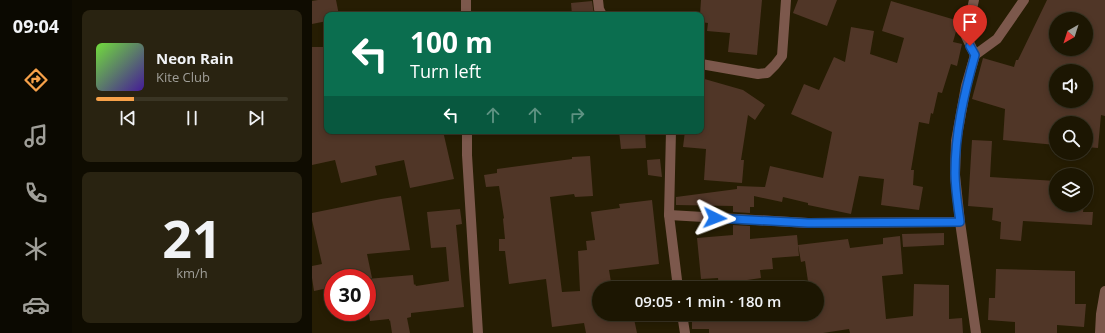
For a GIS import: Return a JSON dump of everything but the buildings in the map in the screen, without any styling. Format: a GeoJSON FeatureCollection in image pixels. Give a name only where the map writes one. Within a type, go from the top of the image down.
{"type":"FeatureCollection","features":[{"type":"Feature","properties":{"kind":"street"},"geometry":{"type":"LineString","coordinates":[[466,0],[466,12]]}},
{"type":"Feature","properties":{"kind":"street"},"geometry":{"type":"LineString","coordinates":[[598,0],[600,12]]}},
{"type":"Feature","properties":{"kind":"street"},"geometry":{"type":"LineString","coordinates":[[704,65],[758,74],[766,73],[782,56],[786,0]]}},
{"type":"Feature","properties":{"kind":"street"},"geometry":{"type":"LineString","coordinates":[[974,0],[966,36],[975,55]]}},
{"type":"Feature","properties":{"kind":"street"},"geometry":{"type":"LineString","coordinates":[[976,333],[960,222],[955,175],[956,141],[966,86],[975,55],[997,39],[1024,0]]}},
{"type":"Feature","properties":{"kind":"street"},"geometry":{"type":"LineString","coordinates":[[467,134],[478,333]]}},
{"type":"Feature","properties":{"kind":"street"},"geometry":{"type":"LineString","coordinates":[[671,134],[669,215],[677,281]]}},
{"type":"Feature","properties":{"kind":"street"},"geometry":{"type":"LineString","coordinates":[[669,215],[808,223],[960,222]]}},
{"type":"Feature","properties":{"kind":"street"},"geometry":{"type":"LineString","coordinates":[[1100,333],[1105,291]]}},
{"type":"Feature","properties":{"kind":"street"},"geometry":{"type":"LineString","coordinates":[[683,321],[685,333]]}},
{"type":"Feature","properties":{"kind":"route"},"geometry":{"type":"LineString","coordinates":[[715,218],[808,223],[960,222],[955,175],[956,141],[966,86],[975,55],[970,46]]}}]}
